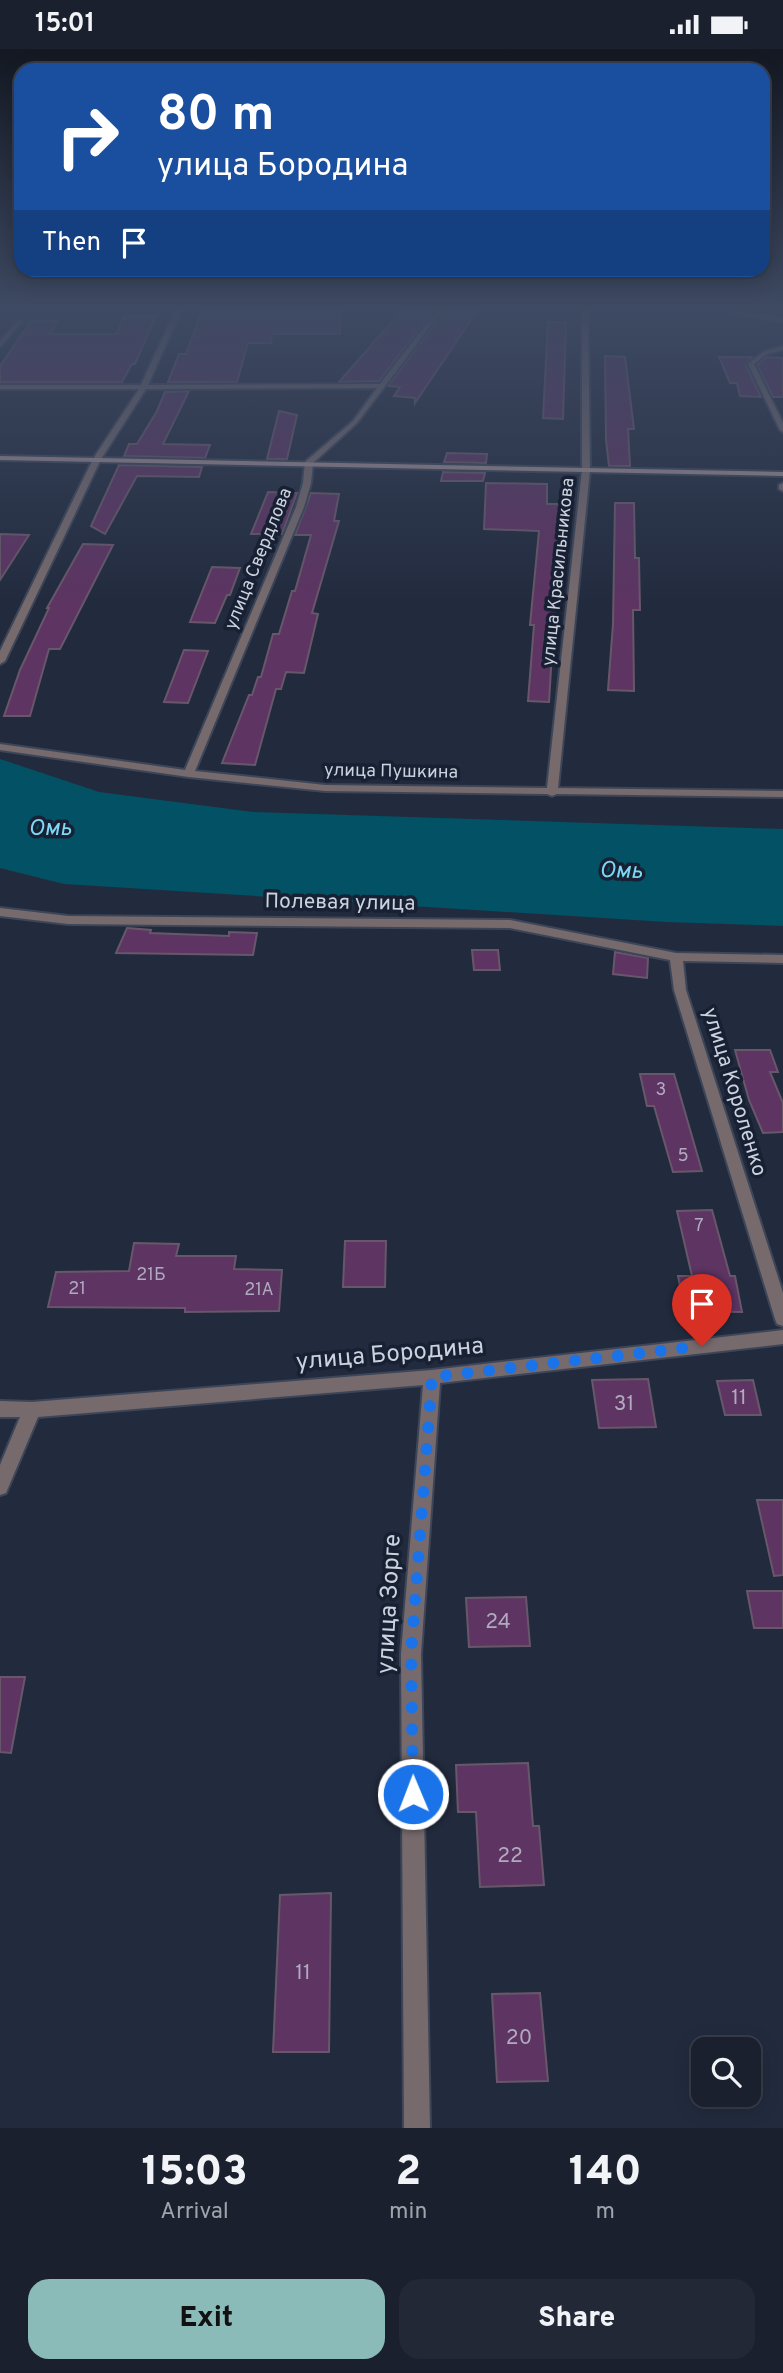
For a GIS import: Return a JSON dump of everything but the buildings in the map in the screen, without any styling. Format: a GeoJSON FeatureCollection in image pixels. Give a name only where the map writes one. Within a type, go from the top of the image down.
{"type":"FeatureCollection","features":[{"type":"Feature","properties":{"kind":"street"},"geometry":{"type":"LineString","coordinates":[[0,661],[97,459],[130,408]]}},
{"type":"Feature","properties":{"kind":"street"},"geometry":{"type":"LineString","coordinates":[[309,462],[355,422],[366,408]]}},
{"type":"Feature","properties":{"kind":"street","name":"улица Красильникова"},"geometry":{"type":"LineString","coordinates":[[552,793],[586,470],[586,408]]}},
{"type":"Feature","properties":{"kind":"street"},"geometry":{"type":"LineString","coordinates":[[773,408],[783,430]]}},
{"type":"Feature","properties":{"kind":"street"},"geometry":{"type":"LineString","coordinates":[[0,458],[309,462],[783,474]]}},
{"type":"Feature","properties":{"kind":"street","name":"улица Свердлова"},"geometry":{"type":"LineString","coordinates":[[189,774],[300,507],[307,483],[309,462]]}},
{"type":"Feature","properties":{"kind":"street","name":"улица Пушкина"},"geometry":{"type":"LineString","coordinates":[[0,747],[189,774],[325,788],[783,794]]}},
{"type":"Feature","properties":{"kind":"street","name":"Полевая улица"},"geometry":{"type":"LineString","coordinates":[[0,912],[68,920],[510,924],[676,957],[783,959]]}},
{"type":"Feature","properties":{"kind":"street","name":"улица Короленко"},"geometry":{"type":"LineString","coordinates":[[676,957],[680,991],[783,1319]]}},
{"type":"Feature","properties":{"kind":"street","name":"улица Бородина"},"geometry":{"type":"LineString","coordinates":[[0,1409],[32,1410],[432,1377],[783,1337]]}},
{"type":"Feature","properties":{"kind":"street","name":"улица Зорге"},"geometry":{"type":"LineString","coordinates":[[417,2128],[411,1654],[432,1377]]}},
{"type":"Feature","properties":{"kind":"street"},"geometry":{"type":"LineString","coordinates":[[0,1487],[32,1410]]}},
{"type":"Feature","properties":{"kind":"water","name":"Омь"},"geometry":{"type":"Polygon","coordinates":[[[0,759],[99,792],[253,812],[783,829],[783,926],[666,922],[64,884],[0,868],[0,759]]]}},
{"type":"Feature","properties":{"kind":"route"},"geometry":{"type":"LineString","coordinates":[[413,1794],[411,1654],[432,1377],[702,1346]]}}]}
